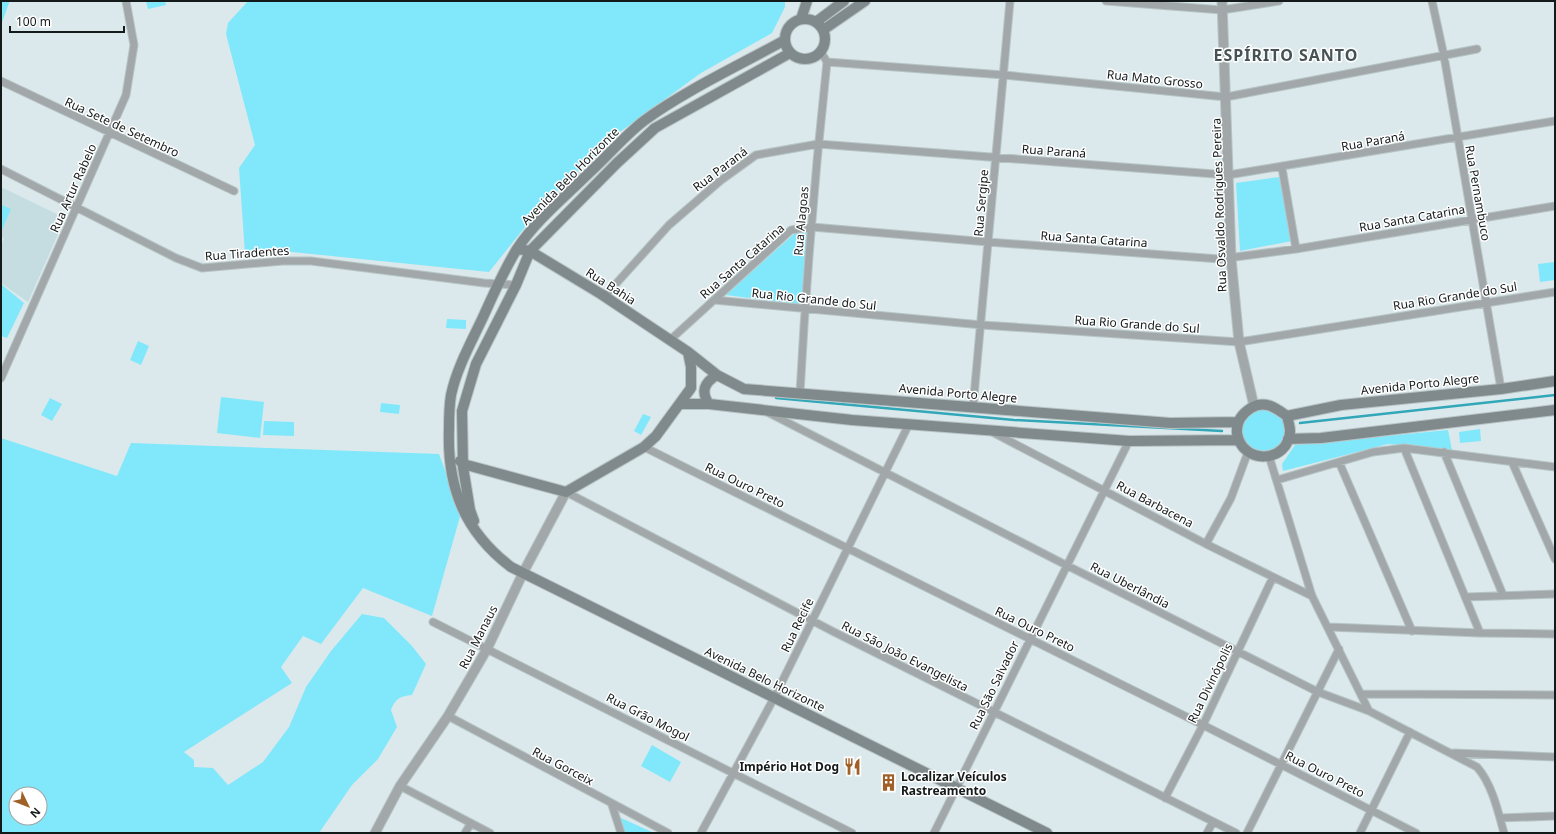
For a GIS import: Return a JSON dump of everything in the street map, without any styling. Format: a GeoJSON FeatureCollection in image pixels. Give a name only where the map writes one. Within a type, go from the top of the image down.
{"type":"FeatureCollection","features":[{"type":"Feature","properties":{"kind":"main road"},"geometry":{"type":"LineString","coordinates":[[801,19],[807,1]]}},
{"type":"Feature","properties":{"kind":"main road"},"geometry":{"type":"LineString","coordinates":[[816,22],[844,1]]}},
{"type":"Feature","properties":{"kind":"main road"},"geometry":{"type":"LineString","coordinates":[[824,30],[865,1]]}},
{"type":"Feature","properties":{"kind":"main road"},"geometry":{"type":"LineString","coordinates":[[801,19],[808,19],[816,22],[824,30],[825,42],[821,52],[814,57],[806,59],[797,58],[790,53],[785,40],[786,32],[792,24],[801,19]]}},
{"type":"Feature","properties":{"kind":"main road","name":"Avenida Belo Horizonte"},"geometry":{"type":"LineString","coordinates":[[785,40],[696,89],[645,120],[536,225],[518,249],[499,283],[462,360],[451,396],[448,451],[450,472],[457,498],[468,521],[479,536],[496,555],[523,573],[1047,833]]}},
{"type":"Feature","properties":{"kind":"main road","name":"Avenida Belo Horizonte"},"geometry":{"type":"LineString","coordinates":[[479,536],[470,510],[463,464],[462,411],[476,364],[516,285],[530,251],[616,163],[655,128],[790,53]]}},
{"type":"Feature","properties":{"kind":"main road","name":"Rua Bahia"},"geometry":{"type":"LineString","coordinates":[[518,249],[530,251],[688,352]]}},
{"type":"Feature","properties":{"kind":"main road"},"geometry":{"type":"LineString","coordinates":[[448,451],[463,464],[566,492],[644,447],[656,436],[691,388],[691,367],[688,352]]}},
{"type":"Feature","properties":{"kind":"main road","name":"Avenida Porto Alegre"},"geometry":{"type":"LineString","coordinates":[[688,352],[717,375],[744,389],[1170,424],[1238,422]]}},
{"type":"Feature","properties":{"kind":"main road"},"geometry":{"type":"LineString","coordinates":[[709,404],[706,399],[704,389],[706,383],[717,375]]}},
{"type":"Feature","properties":{"kind":"main road","name":"Avenida Porto Alegre"},"geometry":{"type":"LineString","coordinates":[[1287,416],[1341,405],[1501,389],[1555,381]]}},
{"type":"Feature","properties":{"kind":"main road"},"geometry":{"type":"LineString","coordinates":[[680,404],[709,404],[765,411],[909,424],[1129,441],[1238,440]]}},
{"type":"Feature","properties":{"kind":"main road"},"geometry":{"type":"LineString","coordinates":[[1267,404],[1274,406],[1287,416],[1290,431],[1288,439],[1283,448],[1269,456],[1262,457],[1248,452],[1238,440],[1238,422],[1243,413],[1254,406],[1267,404]]}},
{"type":"Feature","properties":{"kind":"main road"},"geometry":{"type":"LineString","coordinates":[[1288,439],[1321,438],[1555,410]]}},
{"type":"Feature","properties":{"kind":"street","name":"Rua Artur Rabelo"},"geometry":{"type":"LineString","coordinates":[[1,378],[126,95],[131,72],[134,45],[126,1]]}},
{"type":"Feature","properties":{"kind":"street","name":"Rua Sergipe"},"geometry":{"type":"LineString","coordinates":[[973,407],[982,325],[1010,1]]}},
{"type":"Feature","properties":{"kind":"street"},"geometry":{"type":"LineString","coordinates":[[1106,1],[1222,5],[1278,1]]}},
{"type":"Feature","properties":{"kind":"street","name":"Rua Pernambuco"},"geometry":{"type":"LineString","coordinates":[[1432,1],[1444,56],[1501,389]]}},
{"type":"Feature","properties":{"kind":"street","name":"Rua Osvaldo Rodrigues Pereira"},"geometry":{"type":"LineString","coordinates":[[1222,5],[1231,258],[1239,342],[1254,406]]}},
{"type":"Feature","properties":{"kind":"street","name":"Rua Mato Grosso"},"geometry":{"type":"LineString","coordinates":[[828,62],[1004,75],[1226,97],[1477,49]]}},
{"type":"Feature","properties":{"kind":"street"},"geometry":{"type":"LineString","coordinates":[[821,52],[828,62]]}},
{"type":"Feature","properties":{"kind":"street","name":"Rua Alagoas"},"geometry":{"type":"LineString","coordinates":[[800,393],[804,310],[818,144],[828,62]]}},
{"type":"Feature","properties":{"kind":"street","name":"Rua Sete de Setembro"},"geometry":{"type":"LineString","coordinates":[[1,81],[234,192]]}},
{"type":"Feature","properties":{"kind":"street","name":"Rua Paraná"},"geometry":{"type":"LineString","coordinates":[[604,297],[669,225],[720,181],[756,155],[818,144],[1228,175],[1282,168],[1555,121]]}},
{"type":"Feature","properties":{"kind":"street"},"geometry":{"type":"LineString","coordinates":[[1282,168],[1296,249]]}},
{"type":"Feature","properties":{"kind":"street","name":"Rua Tiradentes"},"geometry":{"type":"LineString","coordinates":[[1,169],[176,258],[202,268],[283,260],[311,261],[484,283],[516,285]]}},
{"type":"Feature","properties":{"kind":"street","name":"Rua Santa Catarina"},"geometry":{"type":"LineString","coordinates":[[670,340],[791,230],[812,226],[988,242],[1220,259],[1296,249],[1555,206]]}},
{"type":"Feature","properties":{"kind":"street","name":"Rua Rio Grande do Sul"},"geometry":{"type":"LineString","coordinates":[[714,300],[804,310],[982,325],[1239,342],[1555,292]]}},
{"type":"Feature","properties":{"kind":"street","name":"Rua Uberlândia"},"geometry":{"type":"LineString","coordinates":[[765,411],[884,473],[1318,692],[1369,710],[1477,767],[1483,774],[1500,818],[1504,833]]}},
{"type":"Feature","properties":{"kind":"street","name":"Rua Recife"},"geometry":{"type":"LineString","coordinates":[[701,833],[735,773],[774,698],[811,620],[909,424]]}},
{"type":"Feature","properties":{"kind":"street","name":"Rua Barbacena"},"geometry":{"type":"LineString","coordinates":[[988,430],[1206,544],[1312,596]]}},
{"type":"Feature","properties":{"kind":"street","name":"Rua São Salvador"},"geometry":{"type":"LineString","coordinates":[[934,833],[1029,639],[1129,441]]}},
{"type":"Feature","properties":{"kind":"street","name":"Rua Ouro Preto"},"geometry":{"type":"LineString","coordinates":[[644,447],[1282,764],[1416,833]]}},
{"type":"Feature","properties":{"kind":"street"},"geometry":{"type":"LineString","coordinates":[[1277,480],[1373,452],[1404,448],[1555,467]]}},
{"type":"Feature","properties":{"kind":"street"},"geometry":{"type":"LineString","coordinates":[[1404,448],[1480,634]]}},
{"type":"Feature","properties":{"kind":"street"},"geometry":{"type":"LineString","coordinates":[[1206,544],[1231,498],[1248,452]]}},
{"type":"Feature","properties":{"kind":"street"},"geometry":{"type":"LineString","coordinates":[[1444,452],[1503,595]]}},
{"type":"Feature","properties":{"kind":"street"},"geometry":{"type":"LineString","coordinates":[[1269,456],[1312,596],[1329,627],[1369,710]]}},
{"type":"Feature","properties":{"kind":"street"},"geometry":{"type":"LineString","coordinates":[[1339,462],[1412,630]]}},
{"type":"Feature","properties":{"kind":"street"},"geometry":{"type":"LineString","coordinates":[[1512,462],[1555,559]]}},
{"type":"Feature","properties":{"kind":"street","name":"Rua Manaus"},"geometry":{"type":"LineString","coordinates":[[375,833],[400,786],[448,716],[487,649],[523,573],[566,492]]}},
{"type":"Feature","properties":{"kind":"street","name":"Rua São João Evangelista"},"geometry":{"type":"LineString","coordinates":[[566,492],[811,620],[1236,833]]}},
{"type":"Feature","properties":{"kind":"street","name":"Rua Divinópolis"},"geometry":{"type":"LineString","coordinates":[[1165,798],[1203,725],[1273,577]]}},
{"type":"Feature","properties":{"kind":"street"},"geometry":{"type":"LineString","coordinates":[[1465,597],[1555,594]]}},
{"type":"Feature","properties":{"kind":"street","name":"Rua Grão Mogol"},"geometry":{"type":"LineString","coordinates":[[433,622],[852,833]]}},
{"type":"Feature","properties":{"kind":"street"},"geometry":{"type":"LineString","coordinates":[[1329,627],[1480,634],[1555,634]]}},
{"type":"Feature","properties":{"kind":"street"},"geometry":{"type":"LineString","coordinates":[[1247,833],[1339,649]]}},
{"type":"Feature","properties":{"kind":"street"},"geometry":{"type":"LineString","coordinates":[[1361,694],[1555,695]]}},
{"type":"Feature","properties":{"kind":"street","name":"Rua Gorceix"},"geometry":{"type":"LineString","coordinates":[[448,716],[668,833]]}},
{"type":"Feature","properties":{"kind":"street"},"geometry":{"type":"LineString","coordinates":[[1360,833],[1410,732]]}},
{"type":"Feature","properties":{"kind":"street"},"geometry":{"type":"LineString","coordinates":[[1452,753],[1555,757]]}},
{"type":"Feature","properties":{"kind":"street"},"geometry":{"type":"LineString","coordinates":[[400,786],[490,833]]}},
{"type":"Feature","properties":{"kind":"street"},"geometry":{"type":"LineString","coordinates":[[612,804],[621,833]]}},
{"type":"Feature","properties":{"kind":"street"},"geometry":{"type":"LineString","coordinates":[[1500,818],[1555,816]]}},
{"type":"Feature","properties":{"kind":"street"},"geometry":{"type":"LineString","coordinates":[[1208,833],[1213,822]]}},
{"type":"Feature","properties":{"kind":"street"},"geometry":{"type":"LineString","coordinates":[[466,833],[471,823]]}},
{"type":"Feature","properties":{"kind":"shaded area"},"geometry":{"type":"Polygon","coordinates":[[[1,1],[9,1],[9,3],[1,25],[1,1]]]}},
{"type":"Feature","properties":{"kind":"shaded area"},"geometry":{"type":"Polygon","coordinates":[[[146,1],[165,1],[166,5],[148,9],[146,1]]]}},
{"type":"Feature","properties":{"kind":"shaded area"},"geometry":{"type":"Polygon","coordinates":[[[248,1],[785,1],[785,7],[772,33],[701,73],[613,137],[541,207],[489,272],[272,250],[245,254],[239,168],[255,145],[226,34],[228,23],[248,1]]]}},
{"type":"Feature","properties":{"kind":"shaded area"},"geometry":{"type":"Polygon","coordinates":[[[1279,177],[1292,241],[1240,251],[1236,183],[1279,177]]]}},
{"type":"Feature","properties":{"kind":"shaded area"},"geometry":{"type":"Polygon","coordinates":[[[1,187],[65,218],[28,302],[1,283],[1,246],[4,238],[1,237],[1,187]]]}},
{"type":"Feature","properties":{"kind":"shaded area"},"geometry":{"type":"Polygon","coordinates":[[[1,205],[11,209],[1,232],[1,205]]]}},
{"type":"Feature","properties":{"kind":"shaded area"},"geometry":{"type":"Polygon","coordinates":[[[808,231],[802,305],[726,295],[795,233],[808,231]]]}},
{"type":"Feature","properties":{"kind":"shaded area"},"geometry":{"type":"Polygon","coordinates":[[[1555,262],[1555,280],[1540,282],[1538,264],[1555,262]]]}},
{"type":"Feature","properties":{"kind":"shaded area"},"geometry":{"type":"Polygon","coordinates":[[[1,284],[24,303],[7,338],[1,336],[1,284]]]}},
{"type":"Feature","properties":{"kind":"shaded area"},"geometry":{"type":"Polygon","coordinates":[[[447,319],[466,320],[466,329],[446,328],[447,319]]]}},
{"type":"Feature","properties":{"kind":"shaded area"},"geometry":{"type":"Polygon","coordinates":[[[138,341],[149,346],[141,365],[130,360],[138,341]]]}},
{"type":"Feature","properties":{"kind":"shaded area"},"geometry":{"type":"Polygon","coordinates":[[[221,397],[264,402],[260,438],[217,433],[221,397]]]}},
{"type":"Feature","properties":{"kind":"shaded area"},"geometry":{"type":"Polygon","coordinates":[[[50,398],[62,404],[52,421],[41,415],[50,398]]]}},
{"type":"Feature","properties":{"kind":"shaded area"},"geometry":{"type":"Polygon","coordinates":[[[381,403],[400,405],[399,414],[380,412],[381,403]]]}},
{"type":"Feature","properties":{"kind":"shaded area"},"geometry":{"type":"Polygon","coordinates":[[[1263,408],[1275,412],[1281,418],[1285,430],[1281,442],[1275,448],[1263,452],[1251,448],[1245,442],[1241,430],[1245,418],[1251,412],[1263,408]]]}},
{"type":"Feature","properties":{"kind":"shaded area"},"geometry":{"type":"Polygon","coordinates":[[[643,414],[651,417],[641,435],[634,431],[643,414]]]}},
{"type":"Feature","properties":{"kind":"shaded area"},"geometry":{"type":"Polygon","coordinates":[[[264,421],[294,422],[294,436],[263,435],[264,421]]]}},
{"type":"Feature","properties":{"kind":"shaded area"},"geometry":{"type":"Polygon","coordinates":[[[1480,429],[1481,441],[1460,443],[1459,432],[1480,429]]]}},
{"type":"Feature","properties":{"kind":"shaded area"},"geometry":{"type":"Polygon","coordinates":[[[1448,430],[1452,450],[1388,444],[1283,471],[1282,464],[1295,445],[1448,430]]]}},
{"type":"Feature","properties":{"kind":"shaded area"},"geometry":{"type":"Polygon","coordinates":[[[1,438],[117,476],[131,443],[439,454],[461,513],[432,616],[363,588],[321,644],[303,636],[281,667],[292,683],[184,752],[194,760],[194,767],[213,768],[228,785],[263,762],[289,727],[306,687],[331,651],[362,614],[384,618],[412,646],[426,664],[412,695],[404,696],[398,699],[393,706],[391,710],[397,727],[378,759],[352,785],[319,833],[1,833],[1,438]]]}},
{"type":"Feature","properties":{"kind":"shaded area"},"geometry":{"type":"Polygon","coordinates":[[[652,745],[681,762],[670,782],[641,766],[652,745]]]}},
{"type":"Feature","properties":{"kind":"shaded area"},"geometry":{"type":"Polygon","coordinates":[[[619,817],[654,833],[624,833],[619,817]]]}},
{"type":"Feature","properties":{"kind":"waterway"},"geometry":{"type":"LineString","coordinates":[[1300,423],[1555,395]]}},
{"type":"Feature","properties":{"kind":"waterway"},"geometry":{"type":"LineString","coordinates":[[776,398],[1014,420],[1222,431]]}},
{"type":"Feature","properties":{"kind":"place","name":"Império Hot Dog"},"geometry":{"type":"Point","coordinates":[852,766]}},
{"type":"Feature","properties":{"kind":"place","name":"Localizar Veículos Rastreamento"},"geometry":{"type":"Point","coordinates":[888,783]}},
{"type":"Feature","properties":{"kind":"district","name":"ESPÍRITO SANTO"},"geometry":{"type":"Point","coordinates":[1286,55]}}]}
